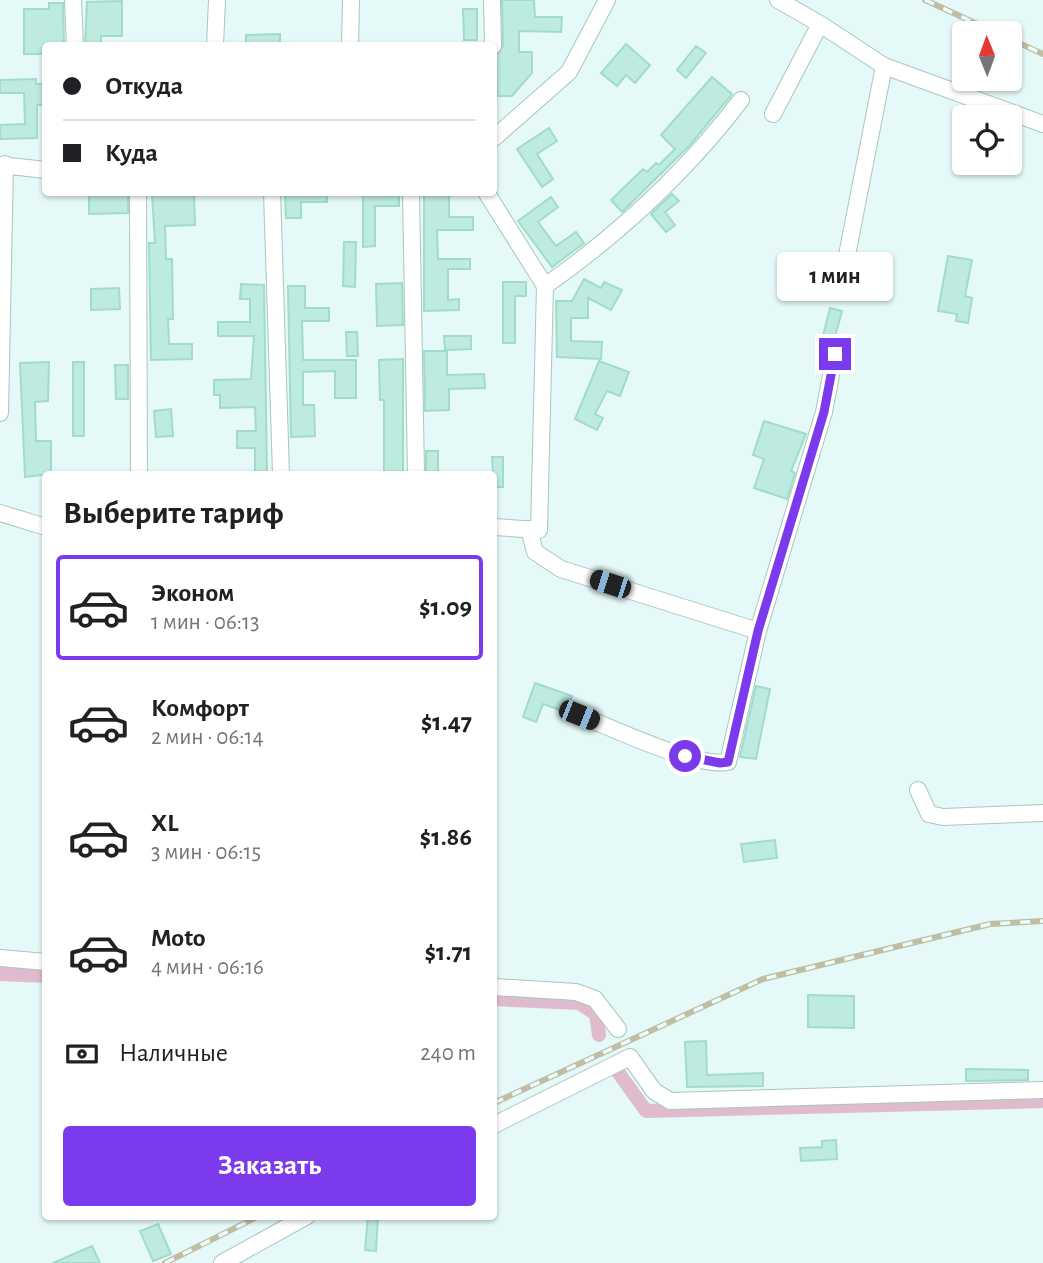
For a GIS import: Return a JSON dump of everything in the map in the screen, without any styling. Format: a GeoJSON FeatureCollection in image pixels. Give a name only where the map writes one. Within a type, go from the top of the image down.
{"type":"FeatureCollection","features":[{"type":"Feature","properties":{"kind":"street"},"geometry":{"type":"LineString","coordinates":[[74,0],[75,42]]}},
{"type":"Feature","properties":{"kind":"street"},"geometry":{"type":"LineString","coordinates":[[215,42],[217,0]]}},
{"type":"Feature","properties":{"kind":"street"},"geometry":{"type":"LineString","coordinates":[[350,42],[351,0]]}},
{"type":"Feature","properties":{"kind":"street"},"geometry":{"type":"LineString","coordinates":[[492,0],[493,42]]}},
{"type":"Feature","properties":{"kind":"street"},"geometry":{"type":"LineString","coordinates":[[497,135],[569,72],[607,0]]}},
{"type":"Feature","properties":{"kind":"street"},"geometry":{"type":"LineString","coordinates":[[778,0],[884,66],[1043,124]]}},
{"type":"Feature","properties":{"kind":"street"},"geometry":{"type":"LineString","coordinates":[[773,114],[820,24]]}},
{"type":"Feature","properties":{"kind":"street"},"geometry":{"type":"LineString","coordinates":[[840,291],[884,66]]}},
{"type":"Feature","properties":{"kind":"street"},"geometry":{"type":"LineString","coordinates":[[545,286],[609,239],[706,146],[741,100]]}},
{"type":"Feature","properties":{"kind":"street"},"geometry":{"type":"LineString","coordinates":[[0,413],[2,164],[42,169]]}},
{"type":"Feature","properties":{"kind":"street"},"geometry":{"type":"LineString","coordinates":[[138,196],[139,471]]}},
{"type":"Feature","properties":{"kind":"street"},"geometry":{"type":"LineString","coordinates":[[272,196],[281,471]]}},
{"type":"Feature","properties":{"kind":"street"},"geometry":{"type":"LineString","coordinates":[[411,196],[416,471]]}},
{"type":"Feature","properties":{"kind":"street"},"geometry":{"type":"LineString","coordinates":[[489,196],[545,286],[539,530],[497,527]]}},
{"type":"Feature","properties":{"kind":"street"},"geometry":{"type":"LineString","coordinates":[[579,715],[685,756],[728,762],[758,631],[824,412],[835,354]]}},
{"type":"Feature","properties":{"kind":"street"},"geometry":{"type":"LineString","coordinates":[[0,513],[42,526]]}},
{"type":"Feature","properties":{"kind":"street"},"geometry":{"type":"LineString","coordinates":[[529,529],[535,552],[561,569],[758,631]]}},
{"type":"Feature","properties":{"kind":"street"},"geometry":{"type":"LineString","coordinates":[[918,790],[929,814],[936,816],[1043,813]]}},
{"type":"Feature","properties":{"kind":"street"},"geometry":{"type":"LineString","coordinates":[[0,958],[42,962]]}},
{"type":"Feature","properties":{"kind":"street"},"geometry":{"type":"LineString","coordinates":[[497,987],[576,992],[595,999],[618,1029]]}},
{"type":"Feature","properties":{"kind":"street"},"geometry":{"type":"LineString","coordinates":[[497,1124],[630,1057],[654,1091],[670,1101],[1043,1090]]}},
{"type":"Feature","properties":{"kind":"street"},"geometry":{"type":"LineString","coordinates":[[222,1263],[300,1220]]}},
{"type":"Feature","properties":{"kind":"building"},"geometry":{"type":"Polygon","coordinates":[[[502,0],[534,0],[535,17],[562,17],[561,32],[519,31],[519,52],[532,52],[532,73],[512,96],[497,96],[497,55],[503,46],[502,0]]]}},
{"type":"Feature","properties":{"kind":"building"},"geometry":{"type":"Polygon","coordinates":[[[122,1],[122,36],[101,36],[101,42],[85,42],[87,2],[122,1]]]}},
{"type":"Feature","properties":{"kind":"building"},"geometry":{"type":"Polygon","coordinates":[[[49,3],[63,3],[64,42],[42,42],[42,54],[24,54],[24,9],[49,9],[49,3]]]}},
{"type":"Feature","properties":{"kind":"building"},"geometry":{"type":"Polygon","coordinates":[[[463,9],[477,9],[477,40],[464,40],[463,9]]]}},
{"type":"Feature","properties":{"kind":"building"},"geometry":{"type":"Polygon","coordinates":[[[280,34],[280,42],[246,42],[246,35],[280,34]]]}},
{"type":"Feature","properties":{"kind":"building"},"geometry":{"type":"Polygon","coordinates":[[[626,44],[650,65],[635,83],[626,75],[617,86],[601,73],[626,44]]]}},
{"type":"Feature","properties":{"kind":"building"},"geometry":{"type":"Polygon","coordinates":[[[696,46],[706,53],[686,78],[677,70],[696,46]]]}},
{"type":"Feature","properties":{"kind":"building"},"geometry":{"type":"Polygon","coordinates":[[[712,77],[732,94],[690,145],[622,212],[611,200],[643,169],[647,172],[656,163],[659,165],[675,149],[661,135],[712,77]]]}},
{"type":"Feature","properties":{"kind":"building"},"geometry":{"type":"Polygon","coordinates":[[[36,79],[36,84],[42,84],[42,105],[37,105],[37,138],[0,139],[0,125],[25,124],[24,93],[0,93],[0,80],[36,79]]]}},
{"type":"Feature","properties":{"kind":"building"},"geometry":{"type":"Polygon","coordinates":[[[549,128],[557,141],[537,154],[553,179],[542,187],[517,149],[549,128]]]}},
{"type":"Feature","properties":{"kind":"building"},"geometry":{"type":"Polygon","coordinates":[[[672,194],[679,201],[665,212],[675,225],[666,232],[651,214],[672,194]]]}},
{"type":"Feature","properties":{"kind":"building"},"geometry":{"type":"Polygon","coordinates":[[[89,196],[128,196],[128,213],[89,214],[89,196]]]}},
{"type":"Feature","properties":{"kind":"building"},"geometry":{"type":"Polygon","coordinates":[[[152,196],[194,196],[195,225],[165,226],[166,259],[172,259],[173,319],[168,319],[169,344],[192,344],[192,359],[151,360],[149,243],[155,243],[152,196]]]}},
{"type":"Feature","properties":{"kind":"building"},"geometry":{"type":"Polygon","coordinates":[[[285,196],[327,196],[327,202],[301,202],[301,218],[286,218],[285,196]]]}},
{"type":"Feature","properties":{"kind":"building"},"geometry":{"type":"Polygon","coordinates":[[[363,196],[399,196],[399,206],[375,206],[375,246],[363,247],[363,196]]]}},
{"type":"Feature","properties":{"kind":"building"},"geometry":{"type":"Polygon","coordinates":[[[424,196],[449,196],[449,217],[473,217],[473,230],[437,230],[438,259],[470,259],[470,269],[448,269],[448,300],[459,299],[459,310],[424,311],[424,196]]]}},
{"type":"Feature","properties":{"kind":"building"},"geometry":{"type":"Polygon","coordinates":[[[551,197],[558,207],[538,222],[556,246],[576,232],[584,243],[552,267],[518,221],[551,197]]]}},
{"type":"Feature","properties":{"kind":"building"},"geometry":{"type":"Polygon","coordinates":[[[344,242],[356,242],[355,287],[343,286],[344,242]]]}},
{"type":"Feature","properties":{"kind":"building"},"geometry":{"type":"Polygon","coordinates":[[[948,256],[972,260],[965,296],[972,298],[968,323],[956,321],[957,314],[938,311],[948,256]]]}},
{"type":"Feature","properties":{"kind":"building"},"geometry":{"type":"Polygon","coordinates":[[[584,279],[601,288],[604,282],[622,290],[611,310],[588,298],[588,318],[571,318],[571,341],[602,342],[601,359],[557,357],[556,301],[572,301],[584,279]]]}},
{"type":"Feature","properties":{"kind":"building"},"geometry":{"type":"Polygon","coordinates":[[[503,282],[526,282],[526,296],[515,296],[515,343],[503,343],[503,282]]]}},
{"type":"Feature","properties":{"kind":"building"},"geometry":{"type":"Polygon","coordinates":[[[402,283],[403,325],[377,326],[376,284],[402,283]]]}},
{"type":"Feature","properties":{"kind":"building"},"geometry":{"type":"Polygon","coordinates":[[[241,284],[264,285],[267,471],[255,471],[255,448],[237,448],[237,431],[256,431],[255,407],[220,408],[220,395],[214,395],[214,380],[251,379],[254,336],[218,336],[218,322],[250,322],[250,299],[240,299],[241,284]]]}},
{"type":"Feature","properties":{"kind":"building"},"geometry":{"type":"Polygon","coordinates":[[[288,286],[305,286],[305,308],[329,308],[329,321],[302,321],[303,360],[356,360],[356,398],[335,398],[335,371],[303,372],[303,405],[314,405],[315,436],[291,437],[288,286]]]}},
{"type":"Feature","properties":{"kind":"building"},"geometry":{"type":"Polygon","coordinates":[[[119,288],[120,309],[91,310],[91,289],[119,288]]]}},
{"type":"Feature","properties":{"kind":"building"},"geometry":{"type":"Polygon","coordinates":[[[830,308],[842,311],[833,344],[824,354],[819,352],[830,308]]]}},
{"type":"Feature","properties":{"kind":"building"},"geometry":{"type":"Polygon","coordinates":[[[346,332],[357,332],[358,356],[347,356],[346,332]]]}},
{"type":"Feature","properties":{"kind":"building"},"geometry":{"type":"Polygon","coordinates":[[[444,336],[471,336],[471,349],[445,350],[444,336]]]}},
{"type":"Feature","properties":{"kind":"building"},"geometry":{"type":"Polygon","coordinates":[[[424,351],[447,351],[447,375],[484,374],[485,388],[449,389],[449,410],[425,411],[424,351]]]}},
{"type":"Feature","properties":{"kind":"building"},"geometry":{"type":"Polygon","coordinates":[[[403,359],[403,471],[384,471],[384,400],[380,400],[379,360],[403,359]]]}},
{"type":"Feature","properties":{"kind":"building"},"geometry":{"type":"Polygon","coordinates":[[[599,361],[629,372],[620,396],[607,391],[595,414],[603,418],[597,430],[575,419],[599,361]]]}},
{"type":"Feature","properties":{"kind":"building"},"geometry":{"type":"Polygon","coordinates":[[[49,362],[48,401],[35,402],[36,441],[51,441],[51,471],[42,471],[42,475],[25,477],[20,363],[49,362]]]}},
{"type":"Feature","properties":{"kind":"building"},"geometry":{"type":"Polygon","coordinates":[[[73,362],[84,362],[84,436],[73,436],[73,362]]]}},
{"type":"Feature","properties":{"kind":"building"},"geometry":{"type":"Polygon","coordinates":[[[115,365],[128,365],[128,399],[116,399],[115,365]]]}},
{"type":"Feature","properties":{"kind":"building"},"geometry":{"type":"Polygon","coordinates":[[[171,409],[173,436],[156,437],[154,411],[171,409]]]}},
{"type":"Feature","properties":{"kind":"building"},"geometry":{"type":"Polygon","coordinates":[[[764,421],[806,434],[791,471],[795,473],[787,499],[754,488],[764,459],[753,455],[764,421]]]}},
{"type":"Feature","properties":{"kind":"building"},"geometry":{"type":"Polygon","coordinates":[[[426,451],[438,451],[438,471],[426,471],[426,451]]]}},
{"type":"Feature","properties":{"kind":"building"},"geometry":{"type":"Polygon","coordinates":[[[492,457],[503,457],[503,487],[497,487],[497,471],[493,471],[492,457]]]}},
{"type":"Feature","properties":{"kind":"building"},"geometry":{"type":"Polygon","coordinates":[[[535,683],[572,696],[566,712],[543,704],[536,722],[523,717],[535,683]]]}},
{"type":"Feature","properties":{"kind":"building"},"geometry":{"type":"Polygon","coordinates":[[[756,686],[770,689],[756,759],[740,757],[756,686]]]}},
{"type":"Feature","properties":{"kind":"building"},"geometry":{"type":"Polygon","coordinates":[[[775,840],[777,858],[744,862],[741,844],[775,840]]]}},
{"type":"Feature","properties":{"kind":"building"},"geometry":{"type":"Polygon","coordinates":[[[808,995],[854,996],[854,1028],[808,1027],[808,995]]]}},
{"type":"Feature","properties":{"kind":"building"},"geometry":{"type":"Polygon","coordinates":[[[706,1041],[707,1075],[763,1073],[763,1086],[687,1087],[685,1042],[706,1041]]]}},
{"type":"Feature","properties":{"kind":"building"},"geometry":{"type":"Polygon","coordinates":[[[966,1069],[1028,1070],[1028,1080],[966,1081],[966,1069]]]}},
{"type":"Feature","properties":{"kind":"building"},"geometry":{"type":"Polygon","coordinates":[[[836,1140],[837,1159],[801,1161],[800,1148],[822,1147],[822,1141],[836,1140]]]}},
{"type":"Feature","properties":{"kind":"building"},"geometry":{"type":"Polygon","coordinates":[[[368,1220],[378,1220],[376,1251],[365,1250],[368,1220]]]}},
{"type":"Feature","properties":{"kind":"building"},"geometry":{"type":"Polygon","coordinates":[[[158,1224],[171,1254],[153,1261],[140,1231],[158,1224]]]}},
{"type":"Feature","properties":{"kind":"building"},"geometry":{"type":"Polygon","coordinates":[[[92,1246],[100,1263],[53,1263],[92,1246]]]}},
{"type":"Feature","properties":{"kind":"waterway"},"geometry":{"type":"LineString","coordinates":[[0,974],[42,976]]}},
{"type":"Feature","properties":{"kind":"waterway"},"geometry":{"type":"LineString","coordinates":[[497,999],[579,1003],[596,1014],[599,1035]]}},
{"type":"Feature","properties":{"kind":"waterway"},"geometry":{"type":"LineString","coordinates":[[618,1072],[646,1111],[1043,1101]]}},
{"type":"Feature","properties":{"kind":"railway"},"geometry":{"type":"LineString","coordinates":[[925,0],[971,21]]}},
{"type":"Feature","properties":{"kind":"railway"},"geometry":{"type":"LineString","coordinates":[[1022,44],[1043,54]]}},
{"type":"Feature","properties":{"kind":"railway"},"geometry":{"type":"LineString","coordinates":[[497,1102],[763,979],[990,924],[1043,921]]}},
{"type":"Feature","properties":{"kind":"railway"},"geometry":{"type":"LineString","coordinates":[[165,1263],[251,1220]]}},
{"type":"Feature","properties":{"kind":"route"},"geometry":{"type":"LineString","coordinates":[[685,756],[728,762],[758,631],[824,412],[835,354]]}}]}
